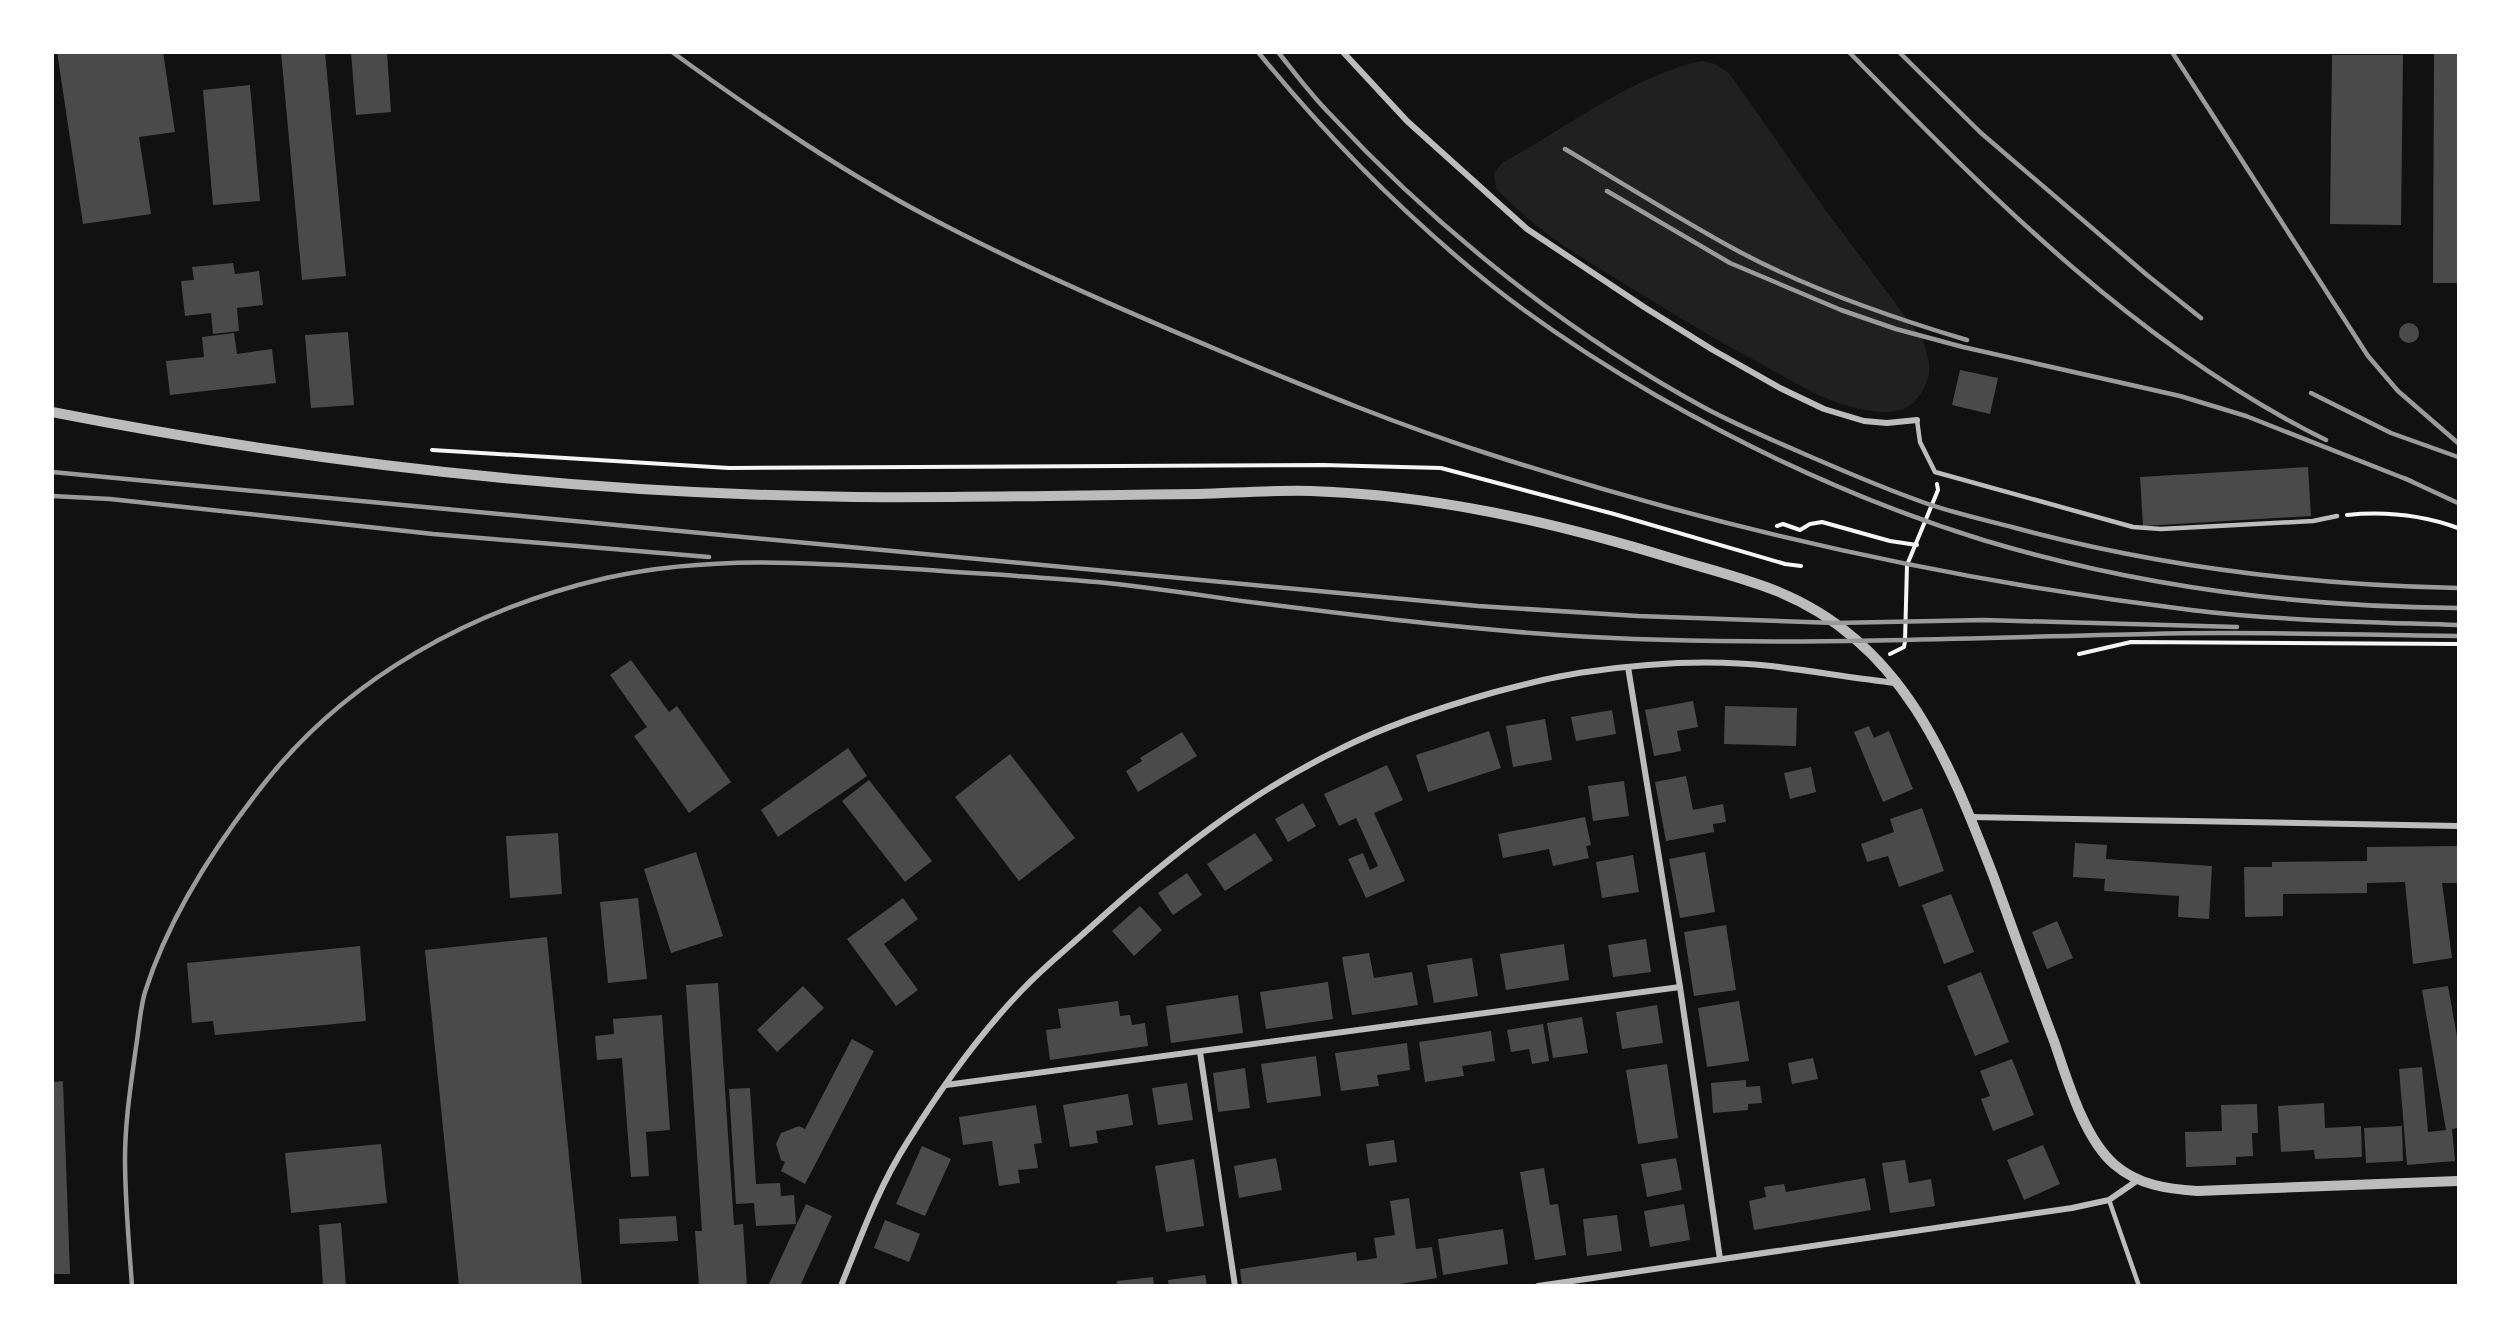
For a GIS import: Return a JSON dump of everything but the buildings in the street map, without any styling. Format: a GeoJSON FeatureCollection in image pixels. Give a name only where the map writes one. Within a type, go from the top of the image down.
{"type":"FeatureCollection","features":[{"type":"Feature","properties":{"kind":"street"},"geometry":{"type":"LineString","coordinates":[[1342,52],[1407,121],[1527,229],[1644,307],[1780,388],[1824,409],[1864,421],[1887,423],[1917,420]]}},
{"type":"Feature","properties":{"kind":"street"},"geometry":{"type":"LineString","coordinates":[[52,412],[179,435],[418,470],[624,490],[859,497],[1309,491],[1407,498],[1466,506],[1528,519],[1641,549],[1775,590],[1812,607],[1859,641],[1900,684],[1929,727],[1971,817],[2073,1094],[2095,1140],[2112,1163],[2138,1180],[2170,1189],[2197,1191],[2458,1181]]}},
{"type":"Feature","properties":{"kind":"street"},"geometry":{"type":"LineString","coordinates":[[841,1286],[877,1198],[907,1143],[946,1085],[1023,988],[1133,889],[1192,841],[1298,771],[1341,748],[1458,702],[1582,672],[1688,663],[1769,666],[1900,684]]}},
{"type":"Feature","properties":{"kind":"street"},"geometry":{"type":"LineString","coordinates":[[1628,667],[1680,987],[1720,1259]]}},
{"type":"Feature","properties":{"kind":"street"},"geometry":{"type":"LineString","coordinates":[[1971,817],[2458,826]]}},
{"type":"Feature","properties":{"kind":"street"},"geometry":{"type":"LineString","coordinates":[[946,1085],[1680,987]]}},
{"type":"Feature","properties":{"kind":"street"},"geometry":{"type":"LineString","coordinates":[[1200,1052],[1235,1286]]}},
{"type":"Feature","properties":{"kind":"street"},"geometry":{"type":"LineString","coordinates":[[1538,1286],[2072,1208],[2109,1200],[2138,1180]]}},
{"type":"Feature","properties":{"kind":"lane"},"geometry":{"type":"LineString","coordinates":[[1917,420],[1920,442],[1935,472],[2133,527],[2161,529],[2313,521],[2337,516]]}},
{"type":"Feature","properties":{"kind":"lane"},"geometry":{"type":"LineString","coordinates":[[2109,1200],[2139,1286]]}},
{"type":"Feature","properties":{"kind":"path"},"geometry":{"type":"LineString","coordinates":[[1879,660],[1904,647],[1907,565],[1938,490],[1935,472]]}},
{"type":"Feature","properties":{"kind":"path"},"geometry":{"type":"LineString","coordinates":[[2337,516],[2394,513],[2420,517],[2458,528]]}},
{"type":"Feature","properties":{"kind":"path"},"geometry":{"type":"LineString","coordinates":[[1778,526],[1783,524],[1800,530],[1810,524],[1822,522],[1890,541],[1917,545]]}},
{"type":"Feature","properties":{"kind":"path"},"geometry":{"type":"LineString","coordinates":[[2079,654],[2131,642],[2458,645]]}},
{"type":"Feature","properties":{"kind":"shaded area"},"geometry":{"type":"Polygon","coordinates":[[[1701,61],[1715,64],[1729,73],[1821,204],[1923,340],[1929,362],[1929,375],[1919,396],[1906,408],[1889,412],[1861,409],[1842,404],[1802,387],[1691,325],[1573,252],[1523,215],[1496,188],[1494,174],[1502,163],[1623,91],[1675,69],[1701,61]]]}},
{"type":"Feature","properties":{"kind":"railway"},"geometry":{"type":"LineString","coordinates":[[672,52],[738,99],[840,166],[910,207],[980,243],[1084,292],[1258,367],[1391,420],[1492,455],[1578,482],[1751,529],[1926,568],[2014,584],[2224,614],[2458,625]]}},
{"type":"Feature","properties":{"kind":"railway"},"geometry":{"type":"LineString","coordinates":[[1258,52],[1368,175],[1428,232],[1491,285],[1551,329],[1657,396],[1696,418],[1816,477],[1899,511],[1983,540],[2099,570],[2218,591],[2278,598],[2398,607],[2458,608]]}},
{"type":"Feature","properties":{"kind":"railway"},"geometry":{"type":"LineString","coordinates":[[1278,52],[1316,99],[1371,157],[1459,238],[1506,276],[1554,312],[1653,378],[1705,408],[1757,433],[1928,504],[2067,541],[2178,563],[2289,578],[2458,588]]}},
{"type":"Feature","properties":{"kind":"railway"},"geometry":{"type":"LineString","coordinates":[[1849,52],[2014,215],[2131,315],[2193,361],[2258,403],[2326,440]]}},
{"type":"Feature","properties":{"kind":"railway"},"geometry":{"type":"LineString","coordinates":[[1899,52],[1981,133],[2147,275],[2201,318]]}},
{"type":"Feature","properties":{"kind":"railway"},"geometry":{"type":"LineString","coordinates":[[2172,52],[2368,356],[2398,391],[2458,443]]}},
{"type":"Feature","properties":{"kind":"railway"},"geometry":{"type":"LineString","coordinates":[[1565,149],[1694,226],[1765,265],[1850,301],[1967,340]]}},
{"type":"Feature","properties":{"kind":"railway"},"geometry":{"type":"LineString","coordinates":[[1607,191],[1730,263],[1841,310],[1896,329],[1963,347],[2180,396],[2246,416],[2411,481]]}},
{"type":"Feature","properties":{"kind":"railway"},"geometry":{"type":"LineString","coordinates":[[2311,393],[2391,433],[2458,457]]}},
{"type":"Feature","properties":{"kind":"railway"},"geometry":{"type":"LineString","coordinates":[[52,472],[1478,606],[1638,616],[1835,623],[1984,620],[2237,627]]}},
{"type":"Feature","properties":{"kind":"railway"},"geometry":{"type":"LineString","coordinates":[[2404,478],[2458,503]]}},
{"type":"Feature","properties":{"kind":"railway"},"geometry":{"type":"LineString","coordinates":[[52,496],[110,499],[433,534],[709,557]]}},
{"type":"Feature","properties":{"kind":"railway"},"geometry":{"type":"LineString","coordinates":[[132,1286],[126,1207],[125,1145],[141,1012],[145,992],[167,936],[210,858],[263,785],[296,746],[333,711],[373,680],[461,629],[508,608],[557,591],[646,570],[767,562],[888,567],[1097,582],[1442,625],[1632,639],[1854,641],[2226,633],[2458,636]]}}]}
